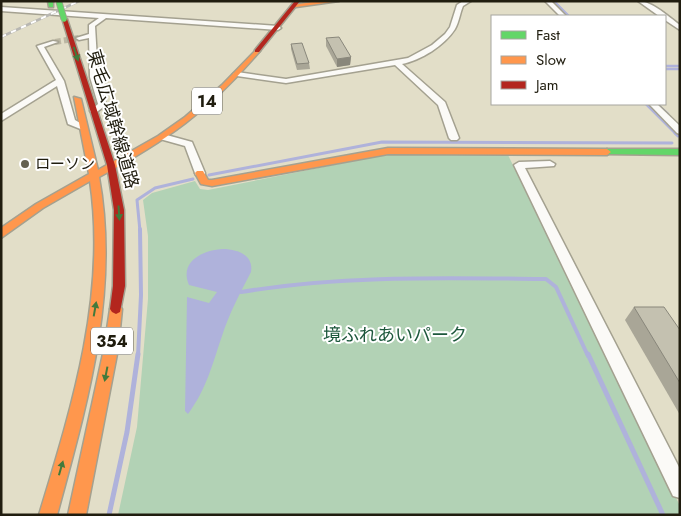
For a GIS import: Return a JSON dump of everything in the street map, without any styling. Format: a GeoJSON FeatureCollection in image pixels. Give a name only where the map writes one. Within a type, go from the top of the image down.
{"type":"FeatureCollection","features":[{"type":"Feature","properties":{"kind":"main road"},"geometry":{"type":"LineString","coordinates":[[297,3],[337,1]]}},
{"type":"Feature","properties":{"kind":"main road","name":"東毛広域幹線道路"},"geometry":{"type":"LineString","coordinates":[[55,3],[94,111],[111,165],[119,210],[119,286],[111,348],[77,515]]}},
{"type":"Feature","properties":{"kind":"main road","name":"14"},"geometry":{"type":"LineString","coordinates":[[1,234],[36,207],[94,173],[163,137],[192,115],[237,74],[278,28],[297,3]]}},
{"type":"Feature","properties":{"kind":"main road","name":"東毛広域幹線道路"},"geometry":{"type":"LineString","coordinates":[[48,515],[70,438],[87,358],[98,294],[101,244],[90,151],[60,20]]}},
{"type":"Feature","properties":{"kind":"main road"},"geometry":{"type":"LineString","coordinates":[[200,173],[204,182],[212,183],[378,152],[399,150],[680,152]]}},
{"type":"Feature","properties":{"kind":"street"},"geometry":{"type":"LineString","coordinates":[[237,74],[281,81],[410,60],[440,42],[453,27],[460,4],[468,1]]}},
{"type":"Feature","properties":{"kind":"street"},"geometry":{"type":"LineString","coordinates":[[548,1],[562,15]]}},
{"type":"Feature","properties":{"kind":"street"},"geometry":{"type":"LineString","coordinates":[[641,1],[661,15]]}},
{"type":"Feature","properties":{"kind":"street"},"geometry":{"type":"LineString","coordinates":[[2,10],[17,4]]}},
{"type":"Feature","properties":{"kind":"street"},"geometry":{"type":"LineString","coordinates":[[2,10],[278,28]]}},
{"type":"Feature","properties":{"kind":"street"},"geometry":{"type":"LineString","coordinates":[[94,111],[102,105],[94,77],[92,24],[104,17]]}},
{"type":"Feature","properties":{"kind":"street"},"geometry":{"type":"LineString","coordinates":[[666,18],[680,28]]}},
{"type":"Feature","properties":{"kind":"street"},"geometry":{"type":"LineString","coordinates":[[79,38],[92,36]]}},
{"type":"Feature","properties":{"kind":"street"},"geometry":{"type":"LineString","coordinates":[[55,42],[40,46],[60,81],[71,122],[83,127]]}},
{"type":"Feature","properties":{"kind":"street"},"geometry":{"type":"LineString","coordinates":[[396,62],[442,104],[454,138]]}},
{"type":"Feature","properties":{"kind":"street"},"geometry":{"type":"LineString","coordinates":[[1,118],[60,81]]}},
{"type":"Feature","properties":{"kind":"street"},"geometry":{"type":"LineString","coordinates":[[654,105],[680,130]]}},
{"type":"Feature","properties":{"kind":"street"},"geometry":{"type":"LineString","coordinates":[[163,137],[189,144],[200,173]]}},
{"type":"Feature","properties":{"kind":"street"},"geometry":{"type":"LineString","coordinates":[[550,164],[519,165],[680,489]]}},
{"type":"Feature","properties":{"kind":"green space","name":"境ふれあいパーク"},"geometry":{"type":"Polygon","coordinates":[[[507,153],[680,506],[680,515],[118,515],[137,427],[148,299],[148,236],[143,200],[152,193],[195,181],[200,189],[208,190],[389,154],[507,153]]]}},
{"type":"Feature","properties":{"kind":"water"},"geometry":{"type":"Polygon","coordinates":[[[223,249],[234,250],[247,257],[250,261],[251,272],[228,320],[204,386],[188,414],[185,411],[187,297],[209,303],[217,292],[189,285],[187,270],[194,259],[200,255],[223,249]]]}},
{"type":"Feature","properties":{"kind":"building"},"geometry":{"type":"Polygon","coordinates":[[[339,37],[351,57],[337,59],[326,38],[339,37]]]}},
{"type":"Feature","properties":{"kind":"building"},"geometry":{"type":"Polygon","coordinates":[[[302,43],[309,63],[297,64],[291,44],[302,43]]]}},
{"type":"Feature","properties":{"kind":"building"},"geometry":{"type":"Polygon","coordinates":[[[634,307],[664,307],[680,330],[680,383],[634,307]]]}},
{"type":"Feature","properties":{"kind":"waterway"},"geometry":{"type":"LineString","coordinates":[[554,1],[568,15]]}},
{"type":"Feature","properties":{"kind":"waterway"},"geometry":{"type":"LineString","coordinates":[[666,66],[680,66]]}},
{"type":"Feature","properties":{"kind":"waterway"},"geometry":{"type":"LineString","coordinates":[[666,69],[680,69]]}},
{"type":"Feature","properties":{"kind":"waterway"},"geometry":{"type":"LineString","coordinates":[[647,105],[678,136]]}},
{"type":"Feature","properties":{"kind":"waterway"},"geometry":{"type":"LineString","coordinates":[[658,105],[668,114]]}},
{"type":"Feature","properties":{"kind":"waterway"},"geometry":{"type":"LineString","coordinates":[[209,175],[382,142],[672,143]]}},
{"type":"Feature","properties":{"kind":"waterway"},"geometry":{"type":"LineString","coordinates":[[140,231],[137,200],[155,188],[193,179]]}},
{"type":"Feature","properties":{"kind":"waterway"},"geometry":{"type":"LineString","coordinates":[[138,356],[141,295],[140,229]]}},
{"type":"Feature","properties":{"kind":"waterway"},"geometry":{"type":"LineString","coordinates":[[241,292],[355,280],[431,278],[546,279],[556,287],[588,356]]}},
{"type":"Feature","properties":{"kind":"waterway"},"geometry":{"type":"LineString","coordinates":[[109,515],[127,432],[138,354]]}},
{"type":"Feature","properties":{"kind":"waterway"},"geometry":{"type":"LineString","coordinates":[[588,354],[663,515]]}},
{"type":"Feature","properties":{"kind":"tunnel"},"geometry":{"type":"LineString","coordinates":[[55,42],[79,38]]}},
{"type":"Feature","properties":{"kind":"railway"},"geometry":{"type":"LineString","coordinates":[[1,37],[79,1]]}},
{"type":"Feature","properties":{"kind":"traffic: fast"},"geometry":{"type":"LineString","coordinates":[[50,1],[51,6]]}},
{"type":"Feature","properties":{"kind":"traffic: fast"},"geometry":{"type":"LineString","coordinates":[[59,2],[64,19]]}},
{"type":"Feature","properties":{"kind":"traffic: fast"},"geometry":{"type":"LineString","coordinates":[[607,152],[680,152]]}},
{"type":"Feature","properties":{"kind":"traffic: slow"},"geometry":{"type":"LineString","coordinates":[[296,5],[337,1]]}},
{"type":"Feature","properties":{"kind":"traffic: slow"},"geometry":{"type":"LineString","coordinates":[[1,234],[40,206],[175,129],[212,98],[257,51]]}},
{"type":"Feature","properties":{"kind":"traffic: slow"},"geometry":{"type":"LineString","coordinates":[[48,515],[86,372],[93,335],[101,261],[97,194],[92,162],[77,99]]}},
{"type":"Feature","properties":{"kind":"traffic: slow"},"geometry":{"type":"LineString","coordinates":[[200,173],[204,182],[212,183],[388,151],[607,152]]}},
{"type":"Feature","properties":{"kind":"traffic: slow"},"geometry":{"type":"LineString","coordinates":[[77,515],[111,349],[116,309]]}},
{"type":"Feature","properties":{"kind":"traffic: jam"},"geometry":{"type":"LineString","coordinates":[[257,51],[298,1]]}},
{"type":"Feature","properties":{"kind":"traffic: jam"},"geometry":{"type":"LineString","coordinates":[[64,19],[111,165],[119,210],[120,237],[119,286],[116,309]]}},
{"type":"Feature","properties":{"kind":"place","name":"ローソン"},"geometry":{"type":"Point","coordinates":[25,164]}}]}
